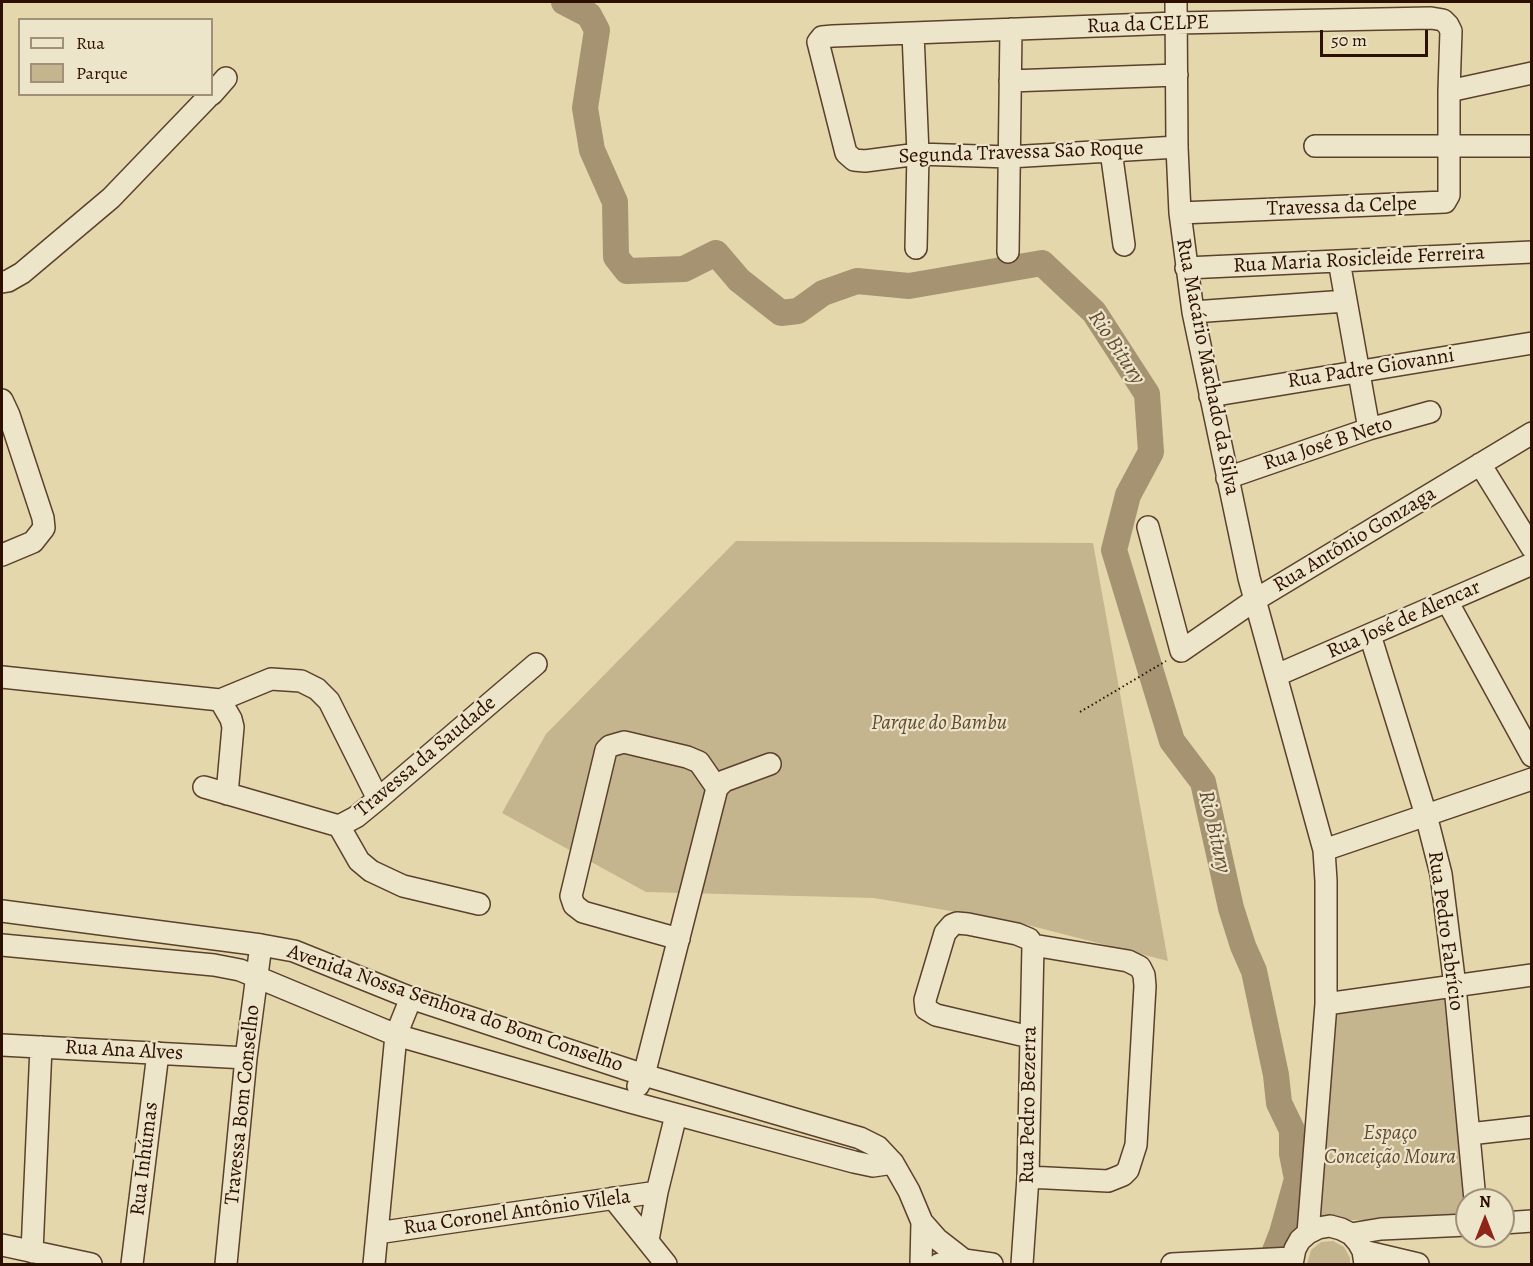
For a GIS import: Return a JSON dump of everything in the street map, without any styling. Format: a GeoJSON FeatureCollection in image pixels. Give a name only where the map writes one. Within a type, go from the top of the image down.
{"type":"FeatureCollection","features":[{"type":"Feature","properties":{"kind":"street","name":"Rua Macário Machado da Silva"},"geometry":{"type":"LineString","coordinates":[[1176,2],[1180,213],[1192,312],[1255,600],[1324,850],[1326,1004],[1308,1233]]}},
{"type":"Feature","properties":{"kind":"street"},"geometry":{"type":"LineString","coordinates":[[1334,2],[1352,20]]}},
{"type":"Feature","properties":{"kind":"street","name":"Rua da CELPE"},"geometry":{"type":"LineString","coordinates":[[865,161],[854,160],[846,153],[818,45],[822,37],[1176,23],[1431,18],[1443,20],[1450,28],[1449,91]]}},
{"type":"Feature","properties":{"kind":"street"},"geometry":{"type":"LineString","coordinates":[[1008,252],[1011,30]]}},
{"type":"Feature","properties":{"kind":"street"},"geometry":{"type":"LineString","coordinates":[[913,33],[918,154],[916,248]]}},
{"type":"Feature","properties":{"kind":"street"},"geometry":{"type":"LineString","coordinates":[[1448,145],[1449,91],[1532,73]]}},
{"type":"Feature","properties":{"kind":"street"},"geometry":{"type":"LineString","coordinates":[[1010,81],[1177,75]]}},
{"type":"Feature","properties":{"kind":"street"},"geometry":{"type":"LineString","coordinates":[[213,92],[226,78]]}},
{"type":"Feature","properties":{"kind":"street"},"geometry":{"type":"LineString","coordinates":[[2,282],[22,273],[111,198],[209,96]]}},
{"type":"Feature","properties":{"kind":"street","name":"Travessa da Celpe"},"geometry":{"type":"LineString","coordinates":[[1180,213],[1445,202],[1449,195],[1448,145]]}},
{"type":"Feature","properties":{"kind":"street"},"geometry":{"type":"LineString","coordinates":[[1315,146],[1532,146]]}},
{"type":"Feature","properties":{"kind":"street","name":"Segunda Travessa São Roque"},"geometry":{"type":"LineString","coordinates":[[865,161],[918,154],[1009,157],[1178,147]]}},
{"type":"Feature","properties":{"kind":"street"},"geometry":{"type":"LineString","coordinates":[[1111,151],[1124,245]]}},
{"type":"Feature","properties":{"kind":"street","name":"Rua Maria Rosicleide Ferreira"},"geometry":{"type":"LineString","coordinates":[[1186,267],[1532,252]]}},
{"type":"Feature","properties":{"kind":"street"},"geometry":{"type":"LineString","coordinates":[[1340,261],[1369,429]]}},
{"type":"Feature","properties":{"kind":"street"},"geometry":{"type":"LineString","coordinates":[[1192,312],[1346,301]]}},
{"type":"Feature","properties":{"kind":"street","name":"Rua Padre Giovanni"},"geometry":{"type":"LineString","coordinates":[[1210,396],[1532,343]]}},
{"type":"Feature","properties":{"kind":"street"},"geometry":{"type":"LineString","coordinates":[[2,400],[43,518],[44,528],[33,542],[2,555]]}},
{"type":"Feature","properties":{"kind":"street","name":"Rua José B Neto"},"geometry":{"type":"LineString","coordinates":[[1227,478],[1369,429],[1430,412]]}},
{"type":"Feature","properties":{"kind":"street","name":"Rua Antônio Gonzaga"},"geometry":{"type":"LineString","coordinates":[[1176,654],[1255,600],[1532,433]]}},
{"type":"Feature","properties":{"kind":"street"},"geometry":{"type":"LineString","coordinates":[[1480,464],[1532,548]]}},
{"type":"Feature","properties":{"kind":"street"},"geometry":{"type":"LineString","coordinates":[[1148,527],[1176,654]]}},
{"type":"Feature","properties":{"kind":"street","name":"Rua José de Alencar"},"geometry":{"type":"LineString","coordinates":[[1276,675],[1532,564]]}},
{"type":"Feature","properties":{"kind":"street"},"geometry":{"type":"LineString","coordinates":[[1447,601],[1532,756]]}},
{"type":"Feature","properties":{"kind":"street","name":"Rua Pedro Fabrício"},"geometry":{"type":"LineString","coordinates":[[1370,634],[1426,815],[1441,874],[1455,986],[1474,1188]]}},
{"type":"Feature","properties":{"kind":"street","name":"Travessa da Saudade"},"geometry":{"type":"LineString","coordinates":[[204,787],[339,825],[356,817],[536,664]]}},
{"type":"Feature","properties":{"kind":"street"},"geometry":{"type":"LineString","coordinates":[[2,677],[220,700],[271,679],[301,681],[317,689],[329,701],[378,799]]}},
{"type":"Feature","properties":{"kind":"street"},"geometry":{"type":"LineString","coordinates":[[220,700],[233,727],[227,794]]}},
{"type":"Feature","properties":{"kind":"street"},"geometry":{"type":"LineString","coordinates":[[679,939],[583,912],[574,905],[571,896],[606,750],[610,746],[624,742],[687,757],[699,762],[717,788]]}},
{"type":"Feature","properties":{"kind":"street"},"geometry":{"type":"LineString","coordinates":[[630,1102],[644,1075],[717,788],[724,781],[770,764]]}},
{"type":"Feature","properties":{"kind":"street"},"geometry":{"type":"LineString","coordinates":[[1324,850],[1532,779]]}},
{"type":"Feature","properties":{"kind":"street"},"geometry":{"type":"LineString","coordinates":[[339,825],[359,861],[371,871],[403,886],[479,904]]}},
{"type":"Feature","properties":{"kind":"street","name":"Avenida Nossa Senhora do Bom Conselho"},"geometry":{"type":"LineString","coordinates":[[2,911],[294,951],[411,998],[644,1075],[860,1138],[878,1147],[893,1163],[909,1191],[922,1222],[921,1264]]}},
{"type":"Feature","properties":{"kind":"street"},"geometry":{"type":"LineString","coordinates":[[1028,1177],[1108,1181],[1128,1170],[1136,1145],[1145,986],[1143,972],[1140,967],[1128,961],[1033,945],[1029,939],[1017,934],[968,924],[952,925],[945,933],[925,1000],[926,1009],[936,1015],[1030,1037]]}},
{"type":"Feature","properties":{"kind":"street","name":"Avenida Nossa Senhora do Bom Conselho"},"geometry":{"type":"LineString","coordinates":[[2,945],[214,965],[240,970],[396,1035],[676,1115],[854,1162],[873,1166],[893,1163]]}},
{"type":"Feature","properties":{"kind":"street","name":"Travessa Bom Conselho"},"geometry":{"type":"LineString","coordinates":[[226,1264],[246,1058],[261,945]]}},
{"type":"Feature","properties":{"kind":"street","name":"Rua Pedro Bezerra"},"geometry":{"type":"LineString","coordinates":[[1022,1264],[1028,1177],[1033,945]]}},
{"type":"Feature","properties":{"kind":"street"},"geometry":{"type":"LineString","coordinates":[[1326,1004],[1532,975]]}},
{"type":"Feature","properties":{"kind":"street"},"geometry":{"type":"LineString","coordinates":[[374,1264],[396,1035],[411,998]]}},
{"type":"Feature","properties":{"kind":"street","name":"Rua Ana Alves"},"geometry":{"type":"LineString","coordinates":[[2,1045],[246,1058]]}},
{"type":"Feature","properties":{"kind":"street"},"geometry":{"type":"LineString","coordinates":[[32,1252],[41,1047]]}},
{"type":"Feature","properties":{"kind":"street","name":"Rua Inhúmas"},"geometry":{"type":"LineString","coordinates":[[132,1264],[158,1053]]}},
{"type":"Feature","properties":{"kind":"street"},"geometry":{"type":"LineString","coordinates":[[648,1240],[676,1115]]}},
{"type":"Feature","properties":{"kind":"street"},"geometry":{"type":"LineString","coordinates":[[1469,1134],[1532,1127]]}},
{"type":"Feature","properties":{"kind":"street","name":"Rua Coronel Antônio Vilela"},"geometry":{"type":"LineString","coordinates":[[378,1233],[657,1192]]}},
{"type":"Feature","properties":{"kind":"street"},"geometry":{"type":"LineString","coordinates":[[613,1198],[666,1264]]}},
{"type":"Feature","properties":{"kind":"street"},"geometry":{"type":"LineString","coordinates":[[1515,1222],[1532,1221]]}},
{"type":"Feature","properties":{"kind":"street"},"geometry":{"type":"LineString","coordinates":[[922,1222],[937,1239],[964,1260]]}},
{"type":"Feature","properties":{"kind":"street"},"geometry":{"type":"LineString","coordinates":[[1172,1264],[1288,1261],[1300,1240],[1308,1233],[1330,1226],[1341,1229],[1369,1254],[1418,1264]]}},
{"type":"Feature","properties":{"kind":"street"},"geometry":{"type":"LineString","coordinates":[[1369,1254],[1381,1229],[1455,1226]]}},
{"type":"Feature","properties":{"kind":"street"},"geometry":{"type":"LineString","coordinates":[[2,1245],[91,1264]]}},
{"type":"Feature","properties":{"kind":"street"},"geometry":{"type":"LineString","coordinates":[[939,1264],[964,1260],[992,1264]]}},
{"type":"Feature","properties":{"kind":"path"},"geometry":{"type":"LineString","coordinates":[[1080,712],[1176,654]]}},
{"type":"Feature","properties":{"kind":"green space","name":"Parque do Bambu"},"geometry":{"type":"Polygon","coordinates":[[[736,541],[1093,543],[1168,961],[1016,922],[874,898],[646,892],[502,813],[546,734],[736,541]]]}},
{"type":"Feature","properties":{"kind":"green space","name":"Espaço Conceição Moura"},"geometry":{"type":"Polygon","coordinates":[[[1451,991],[1465,1188],[1455,1188],[1455,1220],[1309,1220],[1329,1006],[1451,991]]]}},
{"type":"Feature","properties":{"kind":"green space"},"geometry":{"type":"Polygon","coordinates":[[[1333,1241],[1344,1247],[1350,1258],[1350,1264],[1307,1264],[1311,1250],[1321,1242],[1333,1241]]]}},
{"type":"Feature","properties":{"kind":"waterway","name":"Rio Bitury"},"geometry":{"type":"LineString","coordinates":[[564,2],[589,15],[597,30],[585,108],[592,150],[615,202],[616,257],[627,271],[684,269],[716,253],[739,280],[781,313],[798,311],[823,293],[857,281],[909,286],[1042,263],[1094,312],[1147,394],[1151,452],[1128,495],[1114,550],[1172,741],[1203,782],[1231,908],[1254,971],[1276,1075],[1279,1103],[1292,1130],[1292,1154],[1297,1179],[1282,1233],[1270,1264]]}}]}
